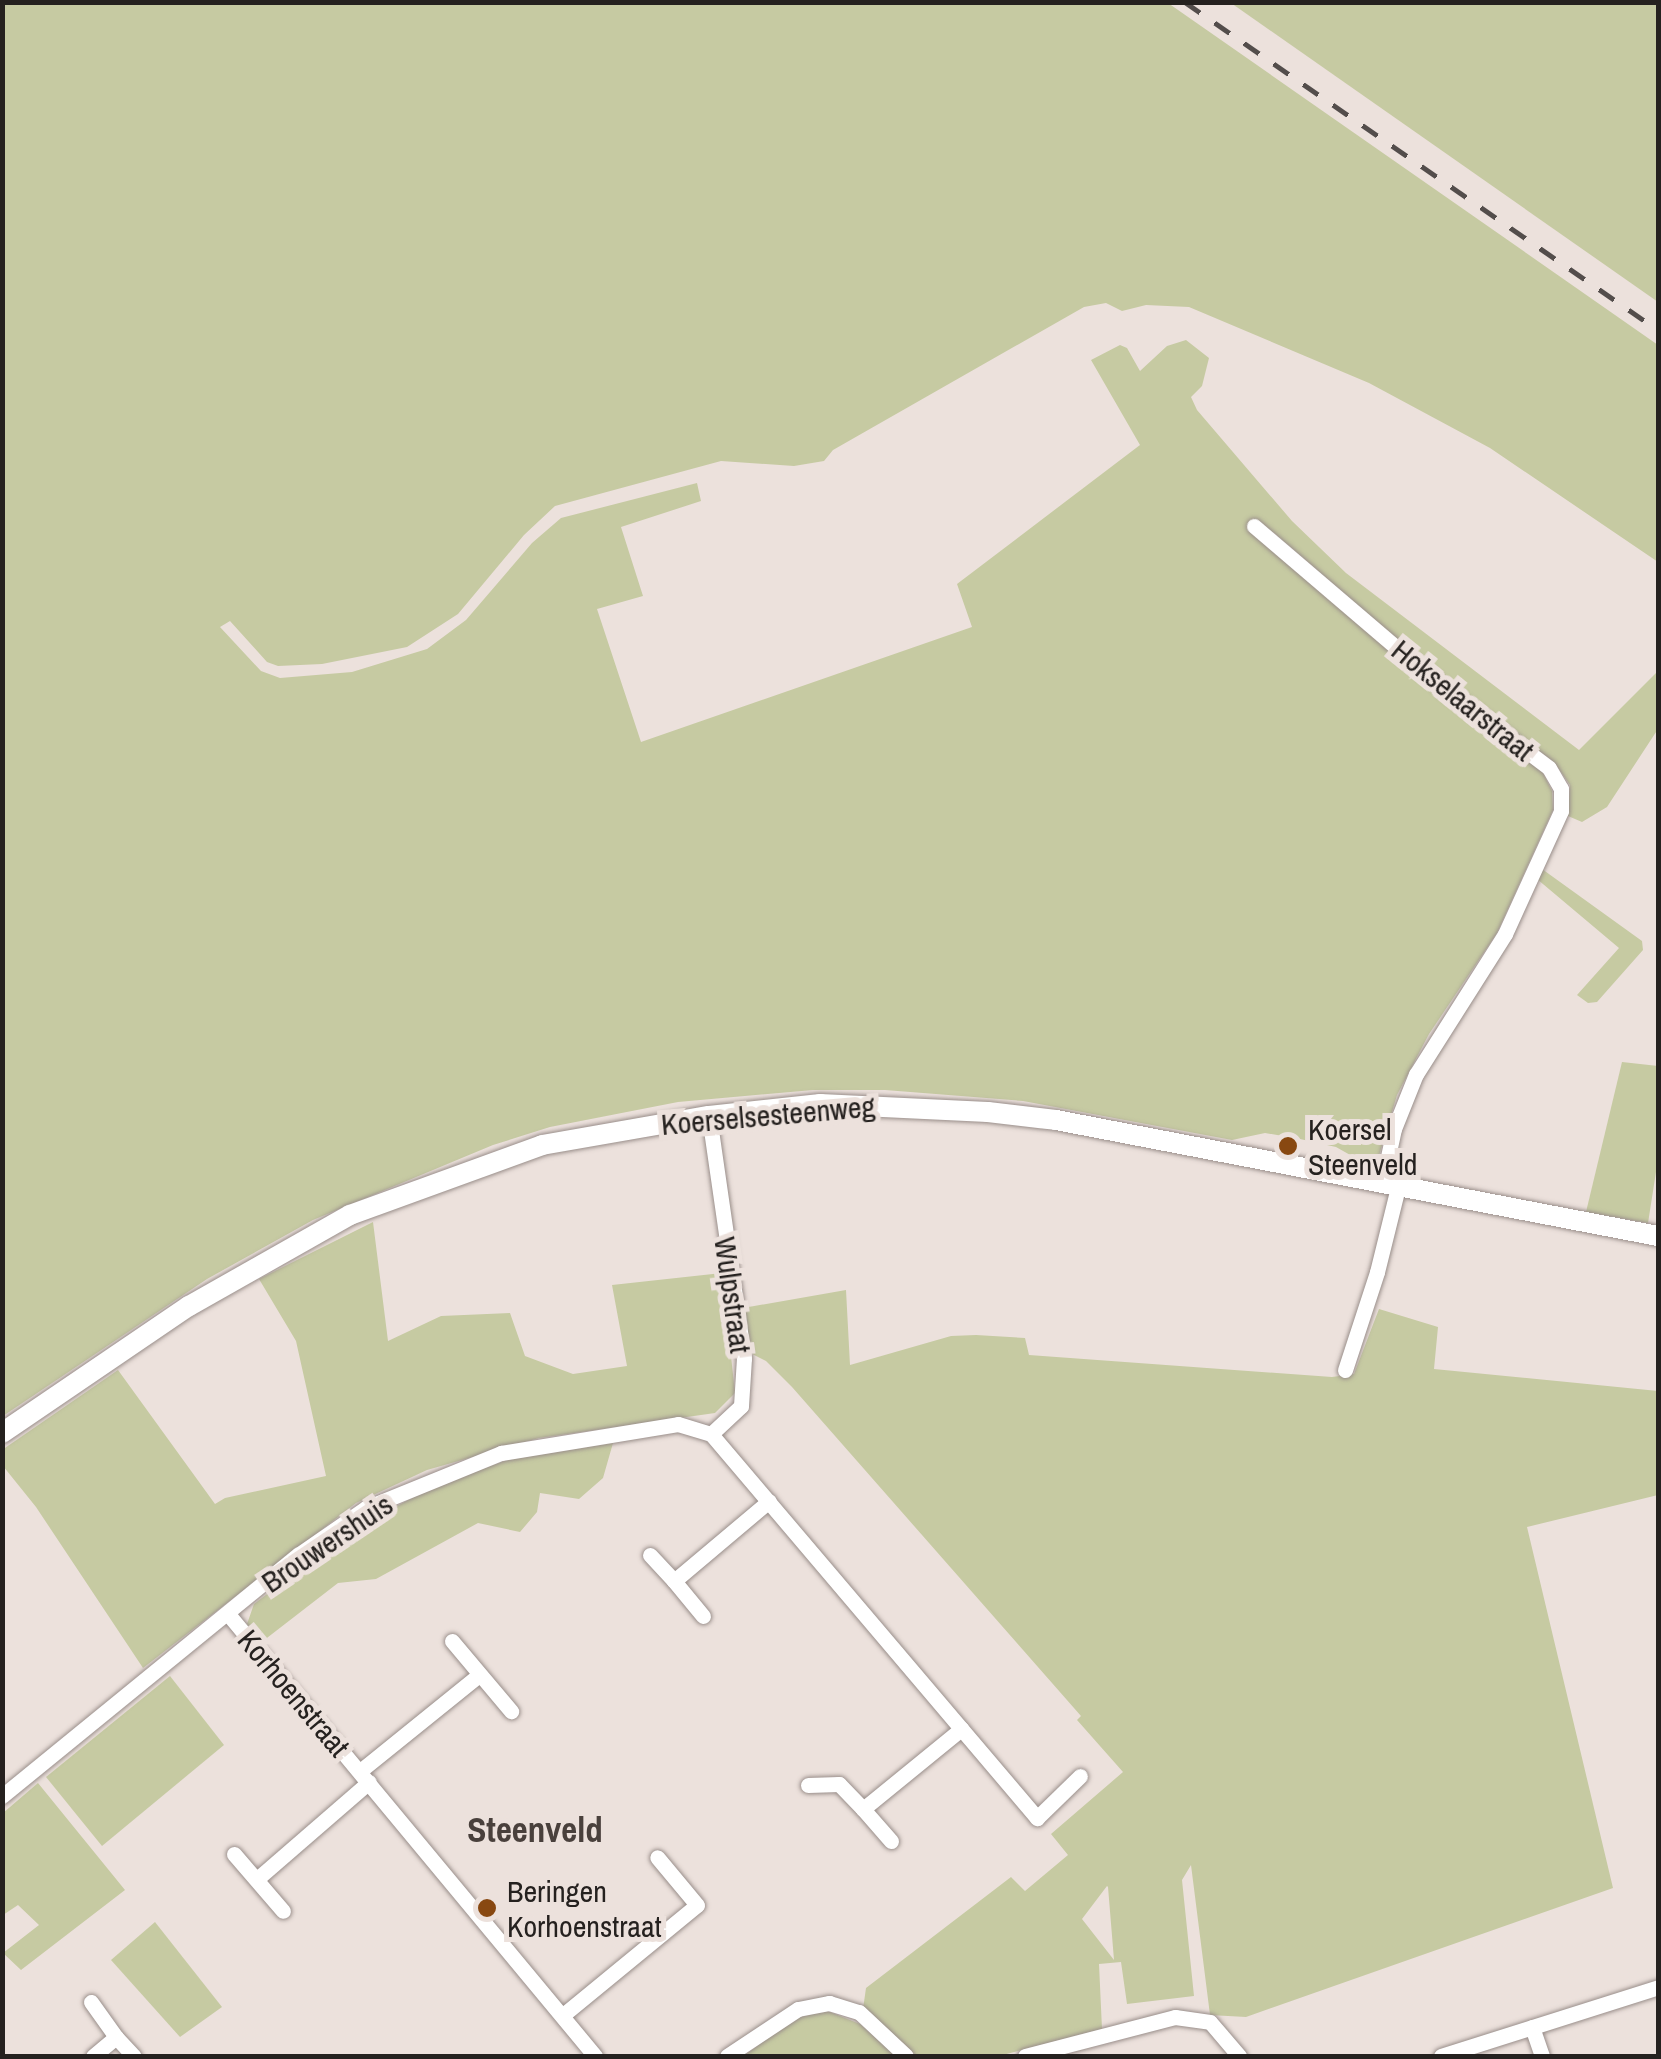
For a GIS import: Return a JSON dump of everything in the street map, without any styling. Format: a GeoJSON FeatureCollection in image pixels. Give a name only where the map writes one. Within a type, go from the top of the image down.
{"type":"FeatureCollection","features":[{"type":"Feature","properties":{"kind":"street","name":"Hokselaarstraat"},"geometry":{"type":"LineString","coordinates":[[1254,526],[1446,690],[1549,768],[1561,789],[1561,810],[1505,934],[1416,1074],[1394,1129],[1377,1272],[1346,1370]]}},
{"type":"Feature","properties":{"kind":"street","name":"Koerselsesteenweg"},"geometry":{"type":"LineString","coordinates":[[2,1432],[189,1306],[350,1215],[542,1145],[710,1116],[820,1104],[988,1112],[1075,1124],[1658,1236]]}},
{"type":"Feature","properties":{"kind":"street","name":"Wulpstraat"},"geometry":{"type":"LineString","coordinates":[[710,1116],[744,1358],[740,1406],[711,1434]]}},
{"type":"Feature","properties":{"kind":"street","name":"Brouwershuis"},"geometry":{"type":"LineString","coordinates":[[2,1796],[298,1555],[366,1508],[501,1453],[678,1424],[711,1434]]}},
{"type":"Feature","properties":{"kind":"street"},"geometry":{"type":"LineString","coordinates":[[711,1434],[1038,1818],[1080,1776]]}},
{"type":"Feature","properties":{"kind":"street"},"geometry":{"type":"LineString","coordinates":[[674,1581],[768,1501]]}},
{"type":"Feature","properties":{"kind":"street"},"geometry":{"type":"LineString","coordinates":[[650,1555],[703,1616]]}},
{"type":"Feature","properties":{"kind":"street","name":"Korhoenstraat"},"geometry":{"type":"LineString","coordinates":[[228,1614],[596,2056]]}},
{"type":"Feature","properties":{"kind":"street"},"geometry":{"type":"LineString","coordinates":[[452,1641],[511,1712]]}},
{"type":"Feature","properties":{"kind":"street","name":"Korhoenstraat"},"geometry":{"type":"LineString","coordinates":[[256,1878],[479,1676]]}},
{"type":"Feature","properties":{"kind":"street"},"geometry":{"type":"LineString","coordinates":[[862,1810],[961,1730]]}},
{"type":"Feature","properties":{"kind":"street"},"geometry":{"type":"LineString","coordinates":[[808,1785],[839,1784],[891,1841]]}},
{"type":"Feature","properties":{"kind":"street"},"geometry":{"type":"LineString","coordinates":[[234,1854],[284,1911]]}},
{"type":"Feature","properties":{"kind":"street"},"geometry":{"type":"LineString","coordinates":[[563,2015],[697,1905],[657,1856]]}},
{"type":"Feature","properties":{"kind":"street"},"geometry":{"type":"LineString","coordinates":[[1441,2056],[1658,1987]]}},
{"type":"Feature","properties":{"kind":"street"},"geometry":{"type":"LineString","coordinates":[[90,2002],[134,2056]]}},
{"type":"Feature","properties":{"kind":"street"},"geometry":{"type":"LineString","coordinates":[[726,2056],[798,2010],[829,2003],[859,2012],[906,2056]]}},
{"type":"Feature","properties":{"kind":"street"},"geometry":{"type":"LineString","coordinates":[[1025,2056],[1175,2017],[1210,2022],[1222,2031],[1239,2056]]}},
{"type":"Feature","properties":{"kind":"street"},"geometry":{"type":"LineString","coordinates":[[1532,2027],[1542,2056]]}},
{"type":"Feature","properties":{"kind":"street"},"geometry":{"type":"LineString","coordinates":[[93,2056],[116,2037]]}},
{"type":"Feature","properties":{"kind":"green space"},"geometry":{"type":"Polygon","coordinates":[[[3,3],[1168,3],[1658,345],[1658,562],[1490,448],[1369,383],[1189,307],[1146,305],[1122,311],[1106,303],[1084,307],[833,450],[824,461],[794,466],[721,461],[555,506],[524,535],[458,614],[407,647],[322,664],[278,666],[267,662],[230,621],[220,627],[261,671],[280,678],[352,672],[427,649],[466,620],[532,543],[561,518],[697,483],[701,501],[621,527],[643,596],[597,609],[641,742],[972,627],[957,584],[1140,445],[1091,360],[1120,345],[1127,348],[1140,371],[1167,346],[1186,340],[1209,358],[1202,386],[1191,397],[1197,410],[1292,521],[1346,573],[1579,750],[1658,671],[1658,729],[1607,807],[1582,822],[1568,816],[1570,785],[1554,762],[1448,683],[1273,532],[1265,540],[1442,696],[1543,773],[1552,791],[1553,810],[1497,933],[1429,1034],[1397,1095],[1375,1169],[1336,1147],[1300,1139],[1265,1133],[1232,1140],[1023,1101],[885,1090],[813,1090],[678,1102],[550,1127],[493,1145],[313,1220],[207,1279],[3,1416],[3,3]]]}},
{"type":"Feature","properties":{"kind":"green space"},"geometry":{"type":"Polygon","coordinates":[[[1231,3],[1658,3],[1658,302],[1231,3]]]}},
{"type":"Feature","properties":{"kind":"green space"},"geometry":{"type":"Polygon","coordinates":[[[1542,869],[1642,941],[1643,950],[1597,1002],[1588,1003],[1577,995],[1619,948],[1537,879],[1542,869]]]}},
{"type":"Feature","properties":{"kind":"green space"},"geometry":{"type":"Polygon","coordinates":[[[1622,1062],[1658,1066],[1658,1159],[1648,1223],[1586,1212],[1622,1062]]]}},
{"type":"Feature","properties":{"kind":"green space"},"geometry":{"type":"Polygon","coordinates":[[[373,1222],[388,1341],[441,1316],[510,1313],[525,1356],[573,1374],[627,1366],[612,1285],[722,1273],[735,1393],[715,1413],[539,1438],[427,1470],[356,1503],[143,1668],[36,1507],[3,1466],[2,1450],[118,1370],[215,1504],[225,1498],[326,1476],[296,1341],[259,1279],[373,1222]]]}},
{"type":"Feature","properties":{"kind":"green space"},"geometry":{"type":"Polygon","coordinates":[[[846,1290],[850,1365],[951,1336],[976,1335],[1025,1338],[1029,1355],[1332,1377],[1354,1374],[1379,1309],[1438,1327],[1434,1369],[1658,1391],[1658,1495],[1527,1527],[1613,1888],[1246,2017],[1210,2015],[1191,1865],[1182,1880],[1194,1996],[1127,2004],[1121,1962],[1099,1964],[1102,2029],[999,2056],[917,2056],[863,2009],[866,1988],[1011,1877],[1025,1891],[1068,1855],[1051,1834],[1123,1772],[1077,1720],[1081,1716],[792,1387],[766,1361],[750,1353],[743,1308],[846,1290]],[[1108,1887],[1082,1919],[1114,1960],[1108,1887]]]}},
{"type":"Feature","properties":{"kind":"green space"},"geometry":{"type":"Polygon","coordinates":[[[613,1443],[603,1478],[579,1499],[540,1493],[537,1512],[520,1532],[478,1523],[376,1579],[338,1583],[263,1641],[247,1624],[254,1604],[352,1530],[429,1489],[507,1460],[613,1443]]]}},
{"type":"Feature","properties":{"kind":"green space"},"geometry":{"type":"Polygon","coordinates":[[[170,1676],[224,1745],[102,1846],[46,1777],[170,1676]]]}},
{"type":"Feature","properties":{"kind":"green space"},"geometry":{"type":"Polygon","coordinates":[[[38,1783],[125,1890],[21,1970],[3,1953],[39,1925],[18,1905],[3,1915],[3,1813],[38,1783]]]}},
{"type":"Feature","properties":{"kind":"green space"},"geometry":{"type":"Polygon","coordinates":[[[155,1922],[222,2007],[180,2037],[111,1960],[155,1922]]]}},
{"type":"Feature","properties":{"kind":"green space"},"geometry":{"type":"Polygon","coordinates":[[[825,2010],[860,2024],[896,2056],[744,2056],[791,2020],[825,2010]]]}},
{"type":"Feature","properties":{"kind":"railway"},"geometry":{"type":"LineString","coordinates":[[1185,2],[1658,330]]}},
{"type":"Feature","properties":{"kind":"place","name":"Koersel Steenveld"},"geometry":{"type":"Point","coordinates":[1288,1146]}},
{"type":"Feature","properties":{"kind":"place","name":"Beringen Korhoenstraat"},"geometry":{"type":"Point","coordinates":[487,1908]}},
{"type":"Feature","properties":{"kind":"district","name":"Steenveld"},"geometry":{"type":"Point","coordinates":[535,1830]}}]}
